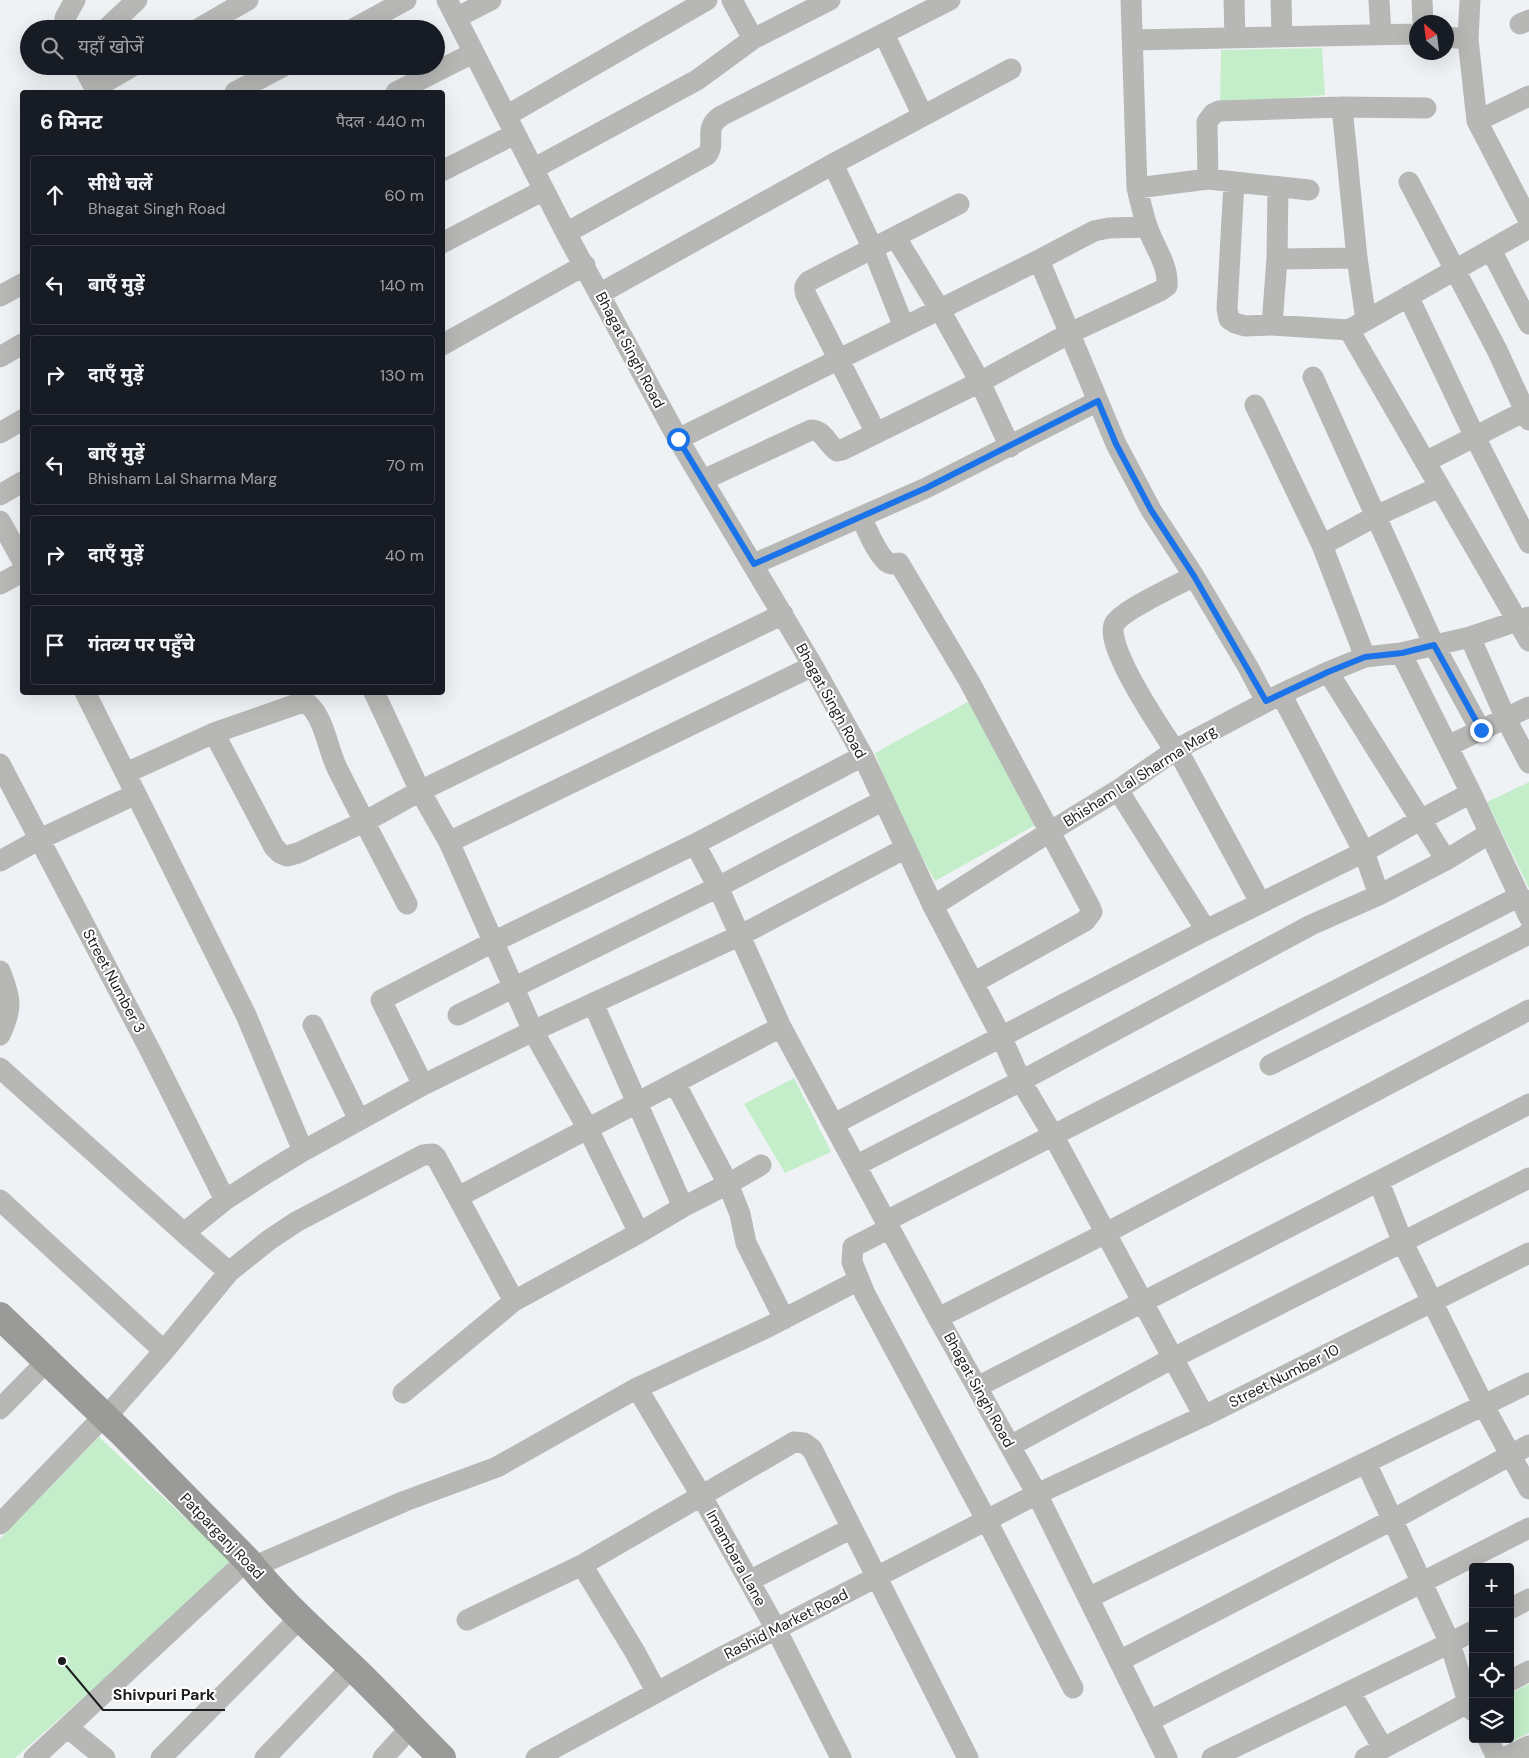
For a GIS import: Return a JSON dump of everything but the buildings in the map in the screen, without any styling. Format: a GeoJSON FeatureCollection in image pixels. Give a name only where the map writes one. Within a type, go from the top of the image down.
{"type":"FeatureCollection","features":[{"type":"Feature","properties":{"kind":"street"},"geometry":{"type":"LineString","coordinates":[[65,20],[75,0]]}},
{"type":"Feature","properties":{"kind":"street"},"geometry":{"type":"LineString","coordinates":[[116,20],[137,0]]}},
{"type":"Feature","properties":{"kind":"street"},"geometry":{"type":"LineString","coordinates":[[214,20],[248,0]]}},
{"type":"Feature","properties":{"kind":"street"},"geometry":{"type":"LineString","coordinates":[[369,20],[406,0]]}},
{"type":"Feature","properties":{"kind":"street"},"geometry":{"type":"LineString","coordinates":[[451,9],[491,0]]}},
{"type":"Feature","properties":{"kind":"street"},"geometry":{"type":"LineString","coordinates":[[445,169],[510,125],[707,0]]}},
{"type":"Feature","properties":{"kind":"street"},"geometry":{"type":"LineString","coordinates":[[732,0],[753,38]]}},
{"type":"Feature","properties":{"kind":"street"},"geometry":{"type":"LineString","coordinates":[[533,170],[697,80],[753,38],[830,0]]}},
{"type":"Feature","properties":{"kind":"street"},"geometry":{"type":"LineString","coordinates":[[566,234],[707,155],[711,150],[710,128],[714,121],[721,116],[950,0]]}},
{"type":"Feature","properties":{"kind":"street"},"geometry":{"type":"LineString","coordinates":[[703,480],[811,430],[817,430],[822,434],[831,447],[837,451],[842,450],[980,382],[1070,332],[1160,291],[1167,286],[1168,278],[1147,228],[1137,188],[1132,0]]}},
{"type":"Feature","properties":{"kind":"street"},"geometry":{"type":"LineString","coordinates":[[1234,0],[1235,38]]}},
{"type":"Feature","properties":{"kind":"street"},"geometry":{"type":"LineString","coordinates":[[1281,0],[1282,37]]}},
{"type":"Feature","properties":{"kind":"street"},"geometry":{"type":"LineString","coordinates":[[1379,0],[1381,35]]}},
{"type":"Feature","properties":{"kind":"street"},"geometry":{"type":"LineString","coordinates":[[1422,0],[1423,15]]}},
{"type":"Feature","properties":{"kind":"street"},"geometry":{"type":"LineString","coordinates":[[1470,0],[1468,39],[1477,121],[1529,221]]}},
{"type":"Feature","properties":{"kind":"street","name":"Bhagat Singh Road"},"geometry":{"type":"LineString","coordinates":[[451,9],[566,234],[585,265],[678,439],[814,666],[863,756],[933,906],[1001,1036],[1021,1081],[1053,1135],[1204,1416]]}},
{"type":"Feature","properties":{"kind":"street"},"geometry":{"type":"LineString","coordinates":[[884,34],[923,116]]}},
{"type":"Feature","properties":{"kind":"street"},"geometry":{"type":"LineString","coordinates":[[1133,40],[1409,34]]}},
{"type":"Feature","properties":{"kind":"street"},"geometry":{"type":"LineString","coordinates":[[1454,38],[1468,39]]}},
{"type":"Feature","properties":{"kind":"street"},"geometry":{"type":"LineString","coordinates":[[445,67],[473,52]]}},
{"type":"Feature","properties":{"kind":"street"},"geometry":{"type":"LineString","coordinates":[[599,294],[833,164],[1011,69]]}},
{"type":"Feature","properties":{"kind":"street"},"geometry":{"type":"LineString","coordinates":[[88,75],[96,90],[119,75]]}},
{"type":"Feature","properties":{"kind":"street"},"geometry":{"type":"LineString","coordinates":[[239,90],[267,75]]}},
{"type":"Feature","properties":{"kind":"street"},"geometry":{"type":"LineString","coordinates":[[400,90],[429,75]]}},
{"type":"Feature","properties":{"kind":"street"},"geometry":{"type":"LineString","coordinates":[[1477,121],[1529,96]]}},
{"type":"Feature","properties":{"kind":"street"},"geometry":{"type":"LineString","coordinates":[[1208,179],[1207,122],[1213,114],[1219,111],[1342,107],[1426,108]]}},
{"type":"Feature","properties":{"kind":"street"},"geometry":{"type":"LineString","coordinates":[[1342,107],[1356,258],[1358,325],[1424,462],[1523,619],[1529,641]]}},
{"type":"Feature","properties":{"kind":"street"},"geometry":{"type":"LineString","coordinates":[[833,164],[872,249],[904,328]]}},
{"type":"Feature","properties":{"kind":"street"},"geometry":{"type":"LineString","coordinates":[[1137,188],[1208,179],[1309,190]]}},
{"type":"Feature","properties":{"kind":"street"},"geometry":{"type":"LineString","coordinates":[[1234,182],[1227,309],[1229,319],[1245,326],[1272,324],[1358,325],[1529,228]]}},
{"type":"Feature","properties":{"kind":"street"},"geometry":{"type":"LineString","coordinates":[[1408,182],[1497,350],[1528,414],[1475,436],[1424,462]]}},
{"type":"Feature","properties":{"kind":"street"},"geometry":{"type":"LineString","coordinates":[[1272,324],[1278,186]]}},
{"type":"Feature","properties":{"kind":"street"},"geometry":{"type":"LineString","coordinates":[[445,241],[544,190]]}},
{"type":"Feature","properties":{"kind":"street"},"geometry":{"type":"LineString","coordinates":[[876,433],[806,295],[805,285],[809,281],[959,204]]}},
{"type":"Feature","properties":{"kind":"street"},"geometry":{"type":"LineString","coordinates":[[678,439],[940,310],[1094,231],[1109,228],[1147,228]]}},
{"type":"Feature","properties":{"kind":"street"},"geometry":{"type":"LineString","coordinates":[[896,238],[940,310],[980,382],[1010,446]]}},
{"type":"Feature","properties":{"kind":"street"},"geometry":{"type":"LineString","coordinates":[[1491,250],[1529,324]]}},
{"type":"Feature","properties":{"kind":"street"},"geometry":{"type":"LineString","coordinates":[[1276,259],[1356,258]]}},
{"type":"Feature","properties":{"kind":"street"},"geometry":{"type":"LineString","coordinates":[[1039,260],[1116,444],[1151,510],[1274,697],[1364,852],[1378,895]]}},
{"type":"Feature","properties":{"kind":"street"},"geometry":{"type":"LineString","coordinates":[[445,343],[585,265]]}},
{"type":"Feature","properties":{"kind":"street"},"geometry":{"type":"LineString","coordinates":[[0,296],[20,285]]}},
{"type":"Feature","properties":{"kind":"street"},"geometry":{"type":"LineString","coordinates":[[1408,296],[1475,436],[1529,542]]}},
{"type":"Feature","properties":{"kind":"street"},"geometry":{"type":"LineString","coordinates":[[0,357],[20,345]]}},
{"type":"Feature","properties":{"kind":"street"},"geometry":{"type":"LineString","coordinates":[[1314,377],[1434,645],[1481,730]]}},
{"type":"Feature","properties":{"kind":"street"},"geometry":{"type":"LineString","coordinates":[[754,564],[926,488],[1098,401]]}},
{"type":"Feature","properties":{"kind":"street"},"geometry":{"type":"LineString","coordinates":[[1255,405],[1322,544],[1365,657]]}},
{"type":"Feature","properties":{"kind":"street"},"geometry":{"type":"LineString","coordinates":[[0,433],[20,421]]}},
{"type":"Feature","properties":{"kind":"street"},"geometry":{"type":"LineString","coordinates":[[0,494],[20,483]]}},
{"type":"Feature","properties":{"kind":"street"},"geometry":{"type":"LineString","coordinates":[[1322,544],[1376,516],[1439,487]]}},
{"type":"Feature","properties":{"kind":"street"},"geometry":{"type":"LineString","coordinates":[[861,517],[878,550],[888,563],[898,563],[970,681],[1051,831],[1092,912],[1085,921],[973,983]]}},
{"type":"Feature","properties":{"kind":"street"},"geometry":{"type":"LineString","coordinates":[[0,521],[20,556]]}},
{"type":"Feature","properties":{"kind":"street"},"geometry":{"type":"LineString","coordinates":[[0,584],[20,573]]}},
{"type":"Feature","properties":{"kind":"street"},"geometry":{"type":"LineString","coordinates":[[1194,576],[1128,611],[1114,623],[1112,634],[1119,655],[1144,703],[1172,746],[1177,749],[1260,902]]}},
{"type":"Feature","properties":{"kind":"street"},"geometry":{"type":"LineString","coordinates":[[214,734],[274,847],[280,853],[287,856],[298,854],[366,821],[420,791],[783,614]]}},
{"type":"Feature","properties":{"kind":"street","name":"Bhisham Lal Sharma Marg"},"geometry":{"type":"LineString","coordinates":[[933,906],[1118,790],[1177,749],[1274,697],[1365,657],[1402,653],[1470,637],[1523,619]]}},
{"type":"Feature","properties":{"kind":"street"},"geometry":{"type":"LineString","coordinates":[[1470,637],[1506,719],[1529,763]]}},
{"type":"Feature","properties":{"kind":"street"},"geometry":{"type":"LineString","coordinates":[[1402,653],[1529,917]]}},
{"type":"Feature","properties":{"kind":"street"},"geometry":{"type":"LineString","coordinates":[[449,842],[814,666]]}},
{"type":"Feature","properties":{"kind":"street"},"geometry":{"type":"LineString","coordinates":[[1328,672],[1446,860]]}},
{"type":"Feature","properties":{"kind":"street"},"geometry":{"type":"LineString","coordinates":[[87,695],[246,1015],[303,1151]]}},
{"type":"Feature","properties":{"kind":"street"},"geometry":{"type":"LineString","coordinates":[[375,695],[420,791],[449,842],[533,1031],[588,1129],[639,1233]]}},
{"type":"Feature","properties":{"kind":"street"},"geometry":{"type":"LineString","coordinates":[[126,773],[214,734],[297,704],[307,703],[318,716],[336,766],[366,821],[407,904]]}},
{"type":"Feature","properties":{"kind":"street"},"geometry":{"type":"LineString","coordinates":[[1448,746],[1529,707]]}},
{"type":"Feature","properties":{"kind":"street"},"geometry":{"type":"LineString","coordinates":[[423,1085],[381,1000],[493,942],[695,844],[863,756]]}},
{"type":"Feature","properties":{"kind":"street","name":"Street Number 3"},"geometry":{"type":"LineString","coordinates":[[0,764],[151,1052],[225,1200]]}},
{"type":"Feature","properties":{"kind":"street"},"geometry":{"type":"LineString","coordinates":[[1118,790],[1206,930]]}},
{"type":"Feature","properties":{"kind":"street"},"geometry":{"type":"LineString","coordinates":[[834,1124],[1260,902],[1364,852],[1471,793]]}},
{"type":"Feature","properties":{"kind":"street"},"geometry":{"type":"LineString","coordinates":[[0,861],[40,839],[136,794]]}},
{"type":"Feature","properties":{"kind":"street"},"geometry":{"type":"LineString","coordinates":[[458,1015],[718,887],[884,800]]}},
{"type":"Feature","properties":{"kind":"street"},"geometry":{"type":"LineString","coordinates":[[857,1165],[1021,1081],[1311,925],[1378,895],[1446,860],[1490,833]]}},
{"type":"Feature","properties":{"kind":"street","name":"Bhagat Singh Road"},"geometry":{"type":"LineString","coordinates":[[695,844],[741,935],[781,1028],[857,1165],[938,1318],[1038,1494],[1167,1758]]}},
{"type":"Feature","properties":{"kind":"street"},"geometry":{"type":"LineString","coordinates":[[184,1233],[225,1200],[303,1151],[423,1085],[533,1031],[741,935],[906,848]]}},
{"type":"Feature","properties":{"kind":"street"},"geometry":{"type":"LineString","coordinates":[[1073,1688],[859,1280],[852,1262],[852,1247],[888,1224],[1053,1135],[1520,896]]}},
{"type":"Feature","properties":{"kind":"street"},"geometry":{"type":"LineString","coordinates":[[1270,1065],[1529,932]]}},
{"type":"Feature","properties":{"kind":"street"},"geometry":{"type":"LineString","coordinates":[[0,971],[7,987],[10,1005],[8,1018],[0,1035]]}},
{"type":"Feature","properties":{"kind":"street"},"geometry":{"type":"LineString","coordinates":[[593,1003],[683,1207]]}},
{"type":"Feature","properties":{"kind":"street"},"geometry":{"type":"LineString","coordinates":[[938,1318],[1106,1233],[1529,1010]]}},
{"type":"Feature","properties":{"kind":"street"},"geometry":{"type":"LineString","coordinates":[[313,1025],[359,1120]]}},
{"type":"Feature","properties":{"kind":"street"},"geometry":{"type":"LineString","coordinates":[[458,1197],[781,1028]]}},
{"type":"Feature","properties":{"kind":"street"},"geometry":{"type":"LineString","coordinates":[[0,1068],[230,1272]]}},
{"type":"Feature","properties":{"kind":"street"},"geometry":{"type":"LineString","coordinates":[[675,1083],[728,1184],[740,1214],[746,1242],[784,1319]]}},
{"type":"Feature","properties":{"kind":"street"},"geometry":{"type":"LineString","coordinates":[[977,1387],[1529,1104]]}},
{"type":"Feature","properties":{"kind":"street"},"geometry":{"type":"LineString","coordinates":[[0,1524],[104,1416],[113,1409],[230,1272],[269,1240],[296,1222],[427,1153],[436,1156],[514,1301]]}},
{"type":"Feature","properties":{"kind":"street"},"geometry":{"type":"LineString","coordinates":[[404,1393],[514,1301],[761,1165]]}},
{"type":"Feature","properties":{"kind":"street"},"geometry":{"type":"LineString","coordinates":[[1010,1446],[1173,1358],[1529,1178]]}},
{"type":"Feature","properties":{"kind":"street"},"geometry":{"type":"LineString","coordinates":[[1379,1182],[1403,1243],[1484,1406],[1529,1489]]}},
{"type":"Feature","properties":{"kind":"street"},"geometry":{"type":"LineString","coordinates":[[0,1200],[164,1351]]}},
{"type":"Feature","properties":{"kind":"street","name":"Street Number 10"},"geometry":{"type":"LineString","coordinates":[[1038,1494],[1204,1416],[1529,1253]]}},
{"type":"Feature","properties":{"kind":"street"},"geometry":{"type":"LineString","coordinates":[[34,1758],[67,1726],[250,1564],[497,1467],[637,1388],[784,1319],[859,1280]]}},
{"type":"Feature","properties":{"kind":"street","name":"Patparganj Road"},"geometry":{"type":"LineString","coordinates":[[0,1316],[104,1416],[250,1564],[300,1618],[442,1758]]}},
{"type":"Feature","properties":{"kind":"street"},"geometry":{"type":"LineString","coordinates":[[0,1409],[47,1361]]}},
{"type":"Feature","properties":{"kind":"street"},"geometry":{"type":"LineString","coordinates":[[1088,1598],[1529,1383]]}},
{"type":"Feature","properties":{"kind":"street","name":"Imambara Lane"},"geometry":{"type":"LineString","coordinates":[[637,1388],[701,1495],[776,1629],[841,1758]]}},
{"type":"Feature","properties":{"kind":"street"},"geometry":{"type":"LineString","coordinates":[[467,1620],[582,1565],[794,1442],[800,1442],[812,1449],[968,1758]]}},
{"type":"Feature","properties":{"kind":"street"},"geometry":{"type":"LineString","coordinates":[[1119,1660],[1392,1520],[1529,1445]]}},
{"type":"Feature","properties":{"kind":"street"},"geometry":{"type":"LineString","coordinates":[[1366,1463],[1450,1644],[1469,1698]]}},
{"type":"Feature","properties":{"kind":"street","name":"Rashid Market Road"},"geometry":{"type":"LineString","coordinates":[[536,1758],[656,1692],[1038,1494]]}},
{"type":"Feature","properties":{"kind":"street"},"geometry":{"type":"LineString","coordinates":[[749,1581],[852,1528]]}},
{"type":"Feature","properties":{"kind":"street"},"geometry":{"type":"LineString","coordinates":[[1149,1721],[1529,1528]]}},
{"type":"Feature","properties":{"kind":"street"},"geometry":{"type":"LineString","coordinates":[[582,1565],[635,1652],[656,1692]]}},
{"type":"Feature","properties":{"kind":"street"},"geometry":{"type":"LineString","coordinates":[[1512,1608],[1529,1598]]}},
{"type":"Feature","properties":{"kind":"street"},"geometry":{"type":"LineString","coordinates":[[161,1758],[300,1618]]}},
{"type":"Feature","properties":{"kind":"street"},"geometry":{"type":"LineString","coordinates":[[1212,1758],[1450,1644],[1469,1632]]}},
{"type":"Feature","properties":{"kind":"street"},"geometry":{"type":"LineString","coordinates":[[266,1758],[352,1668]]}},
{"type":"Feature","properties":{"kind":"street"},"geometry":{"type":"LineString","coordinates":[[1514,1679],[1529,1672]]}},
{"type":"Feature","properties":{"kind":"street"},"geometry":{"type":"LineString","coordinates":[[1350,1692],[1374,1753],[1469,1705]]}},
{"type":"Feature","properties":{"kind":"street"},"geometry":{"type":"LineString","coordinates":[[67,1726],[105,1758]]}},
{"type":"Feature","properties":{"kind":"street"},"geometry":{"type":"LineString","coordinates":[[384,1758],[411,1727]]}},
{"type":"Feature","properties":{"kind":"street"},"geometry":{"type":"LineString","coordinates":[[1490,1743],[1498,1758]]}},
{"type":"Feature","properties":{"kind":"street"},"geometry":{"type":"LineString","coordinates":[[1504,1758],[1529,1746]]}},
{"type":"Feature","properties":{"kind":"green space"},"geometry":{"type":"Polygon","coordinates":[[[1322,48],[1325,95],[1220,104],[1221,50],[1322,48]]]}},
{"type":"Feature","properties":{"kind":"green space"},"geometry":{"type":"Polygon","coordinates":[[[975,698],[1039,823],[935,881],[899,816],[875,753],[975,698]]]}},
{"type":"Feature","properties":{"kind":"green space"},"geometry":{"type":"Polygon","coordinates":[[[1529,782],[1529,888],[1487,802],[1529,782]]]}},
{"type":"Feature","properties":{"kind":"green space"},"geometry":{"type":"Polygon","coordinates":[[[794,1078],[831,1152],[785,1173],[744,1104],[794,1078]]]}},
{"type":"Feature","properties":{"kind":"green space"},"geometry":{"type":"Polygon","coordinates":[[[99,1437],[234,1564],[15,1758],[0,1758],[0,1539],[99,1437]]]}},
{"type":"Feature","properties":{"kind":"green space"},"geometry":{"type":"Polygon","coordinates":[[[1529,1684],[1529,1733],[1514,1740],[1514,1698],[1514,1692],[1529,1684]]]}},
{"type":"Feature","properties":{"kind":"place","name":"Shivpuri Park"},"geometry":{"type":"Point","coordinates":[62,1661]}},
{"type":"Feature","properties":{"kind":"route"},"geometry":{"type":"LineString","coordinates":[[678,439],[754,564],[926,488],[1098,401],[1116,444],[1151,510],[1194,576],[1266,701],[1365,657],[1402,653],[1434,645],[1481,730]]}}]}
